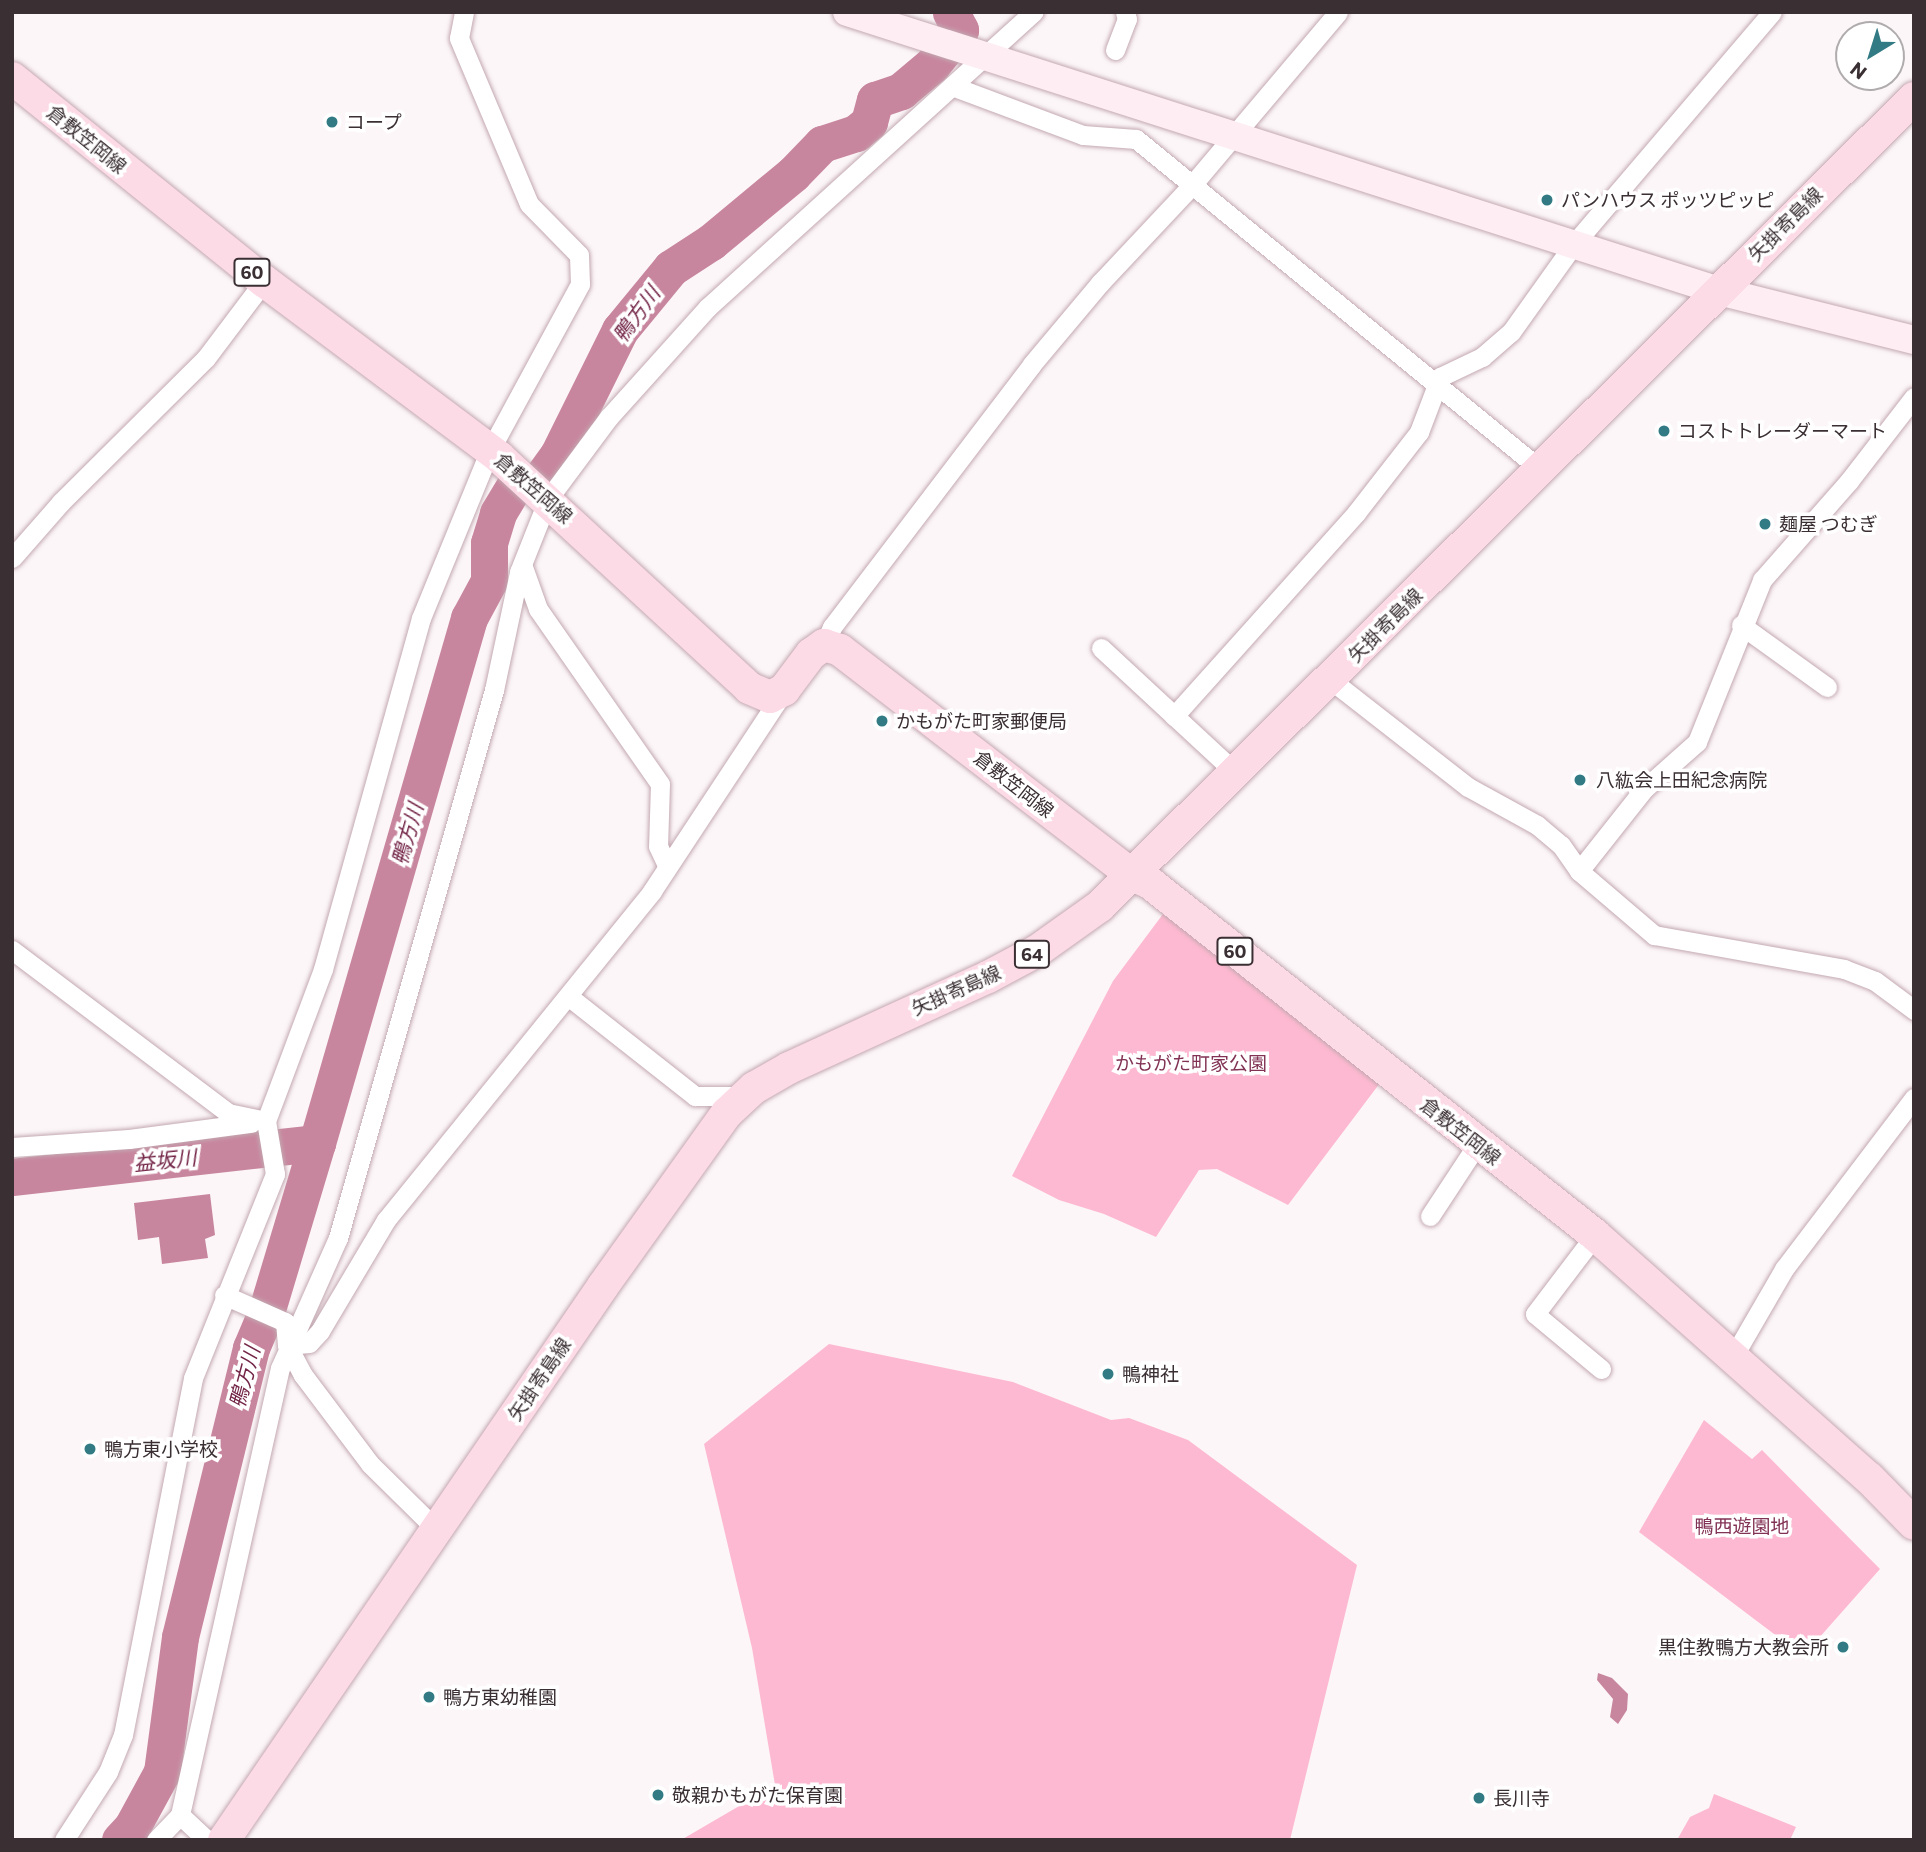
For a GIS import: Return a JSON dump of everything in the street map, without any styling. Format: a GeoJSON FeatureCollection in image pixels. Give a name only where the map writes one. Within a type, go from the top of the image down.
{"type":"FeatureCollection","features":[{"type":"Feature","properties":{"kind":"main road","name":"倉敷笠岡線"},"geometry":{"type":"LineString","coordinates":[[12,78],[264,281],[495,454],[548,499],[748,688],[770,697],[784,690]]}},
{"type":"Feature","properties":{"kind":"main road","name":"矢掛寄島線"},"geometry":{"type":"LineString","coordinates":[[224,1840],[700,1148],[745,1097],[789,1068],[1037,951],[1100,906],[1331,680],[1540,468],[1914,98]]}},
{"type":"Feature","properties":{"kind":"main road","name":"倉敷笠岡線"},"geometry":{"type":"LineString","coordinates":[[824,645],[840,650],[1132,875],[1150,883],[1595,1235],[1870,1478],[1914,1524]]}},
{"type":"Feature","properties":{"kind":"main road"},"geometry":{"type":"LineString","coordinates":[[784,690],[811,654],[824,645]]}},
{"type":"Feature","properties":{"kind":"street"},"geometry":{"type":"LineString","coordinates":[[64,1840],[108,1772],[123,1735],[193,1378],[230,1298],[275,1174],[266,1122],[323,969],[421,618],[495,454],[580,284],[579,255],[529,204],[458,38],[464,12]]}},
{"type":"Feature","properties":{"kind":"street"},"geometry":{"type":"LineString","coordinates":[[847,12],[1719,291],[1914,340]]}},
{"type":"Feature","properties":{"kind":"street"},"geometry":{"type":"LineString","coordinates":[[156,1840],[180,1815],[256,1464],[287,1345],[338,1238],[495,690],[523,564],[548,499],[610,417],[708,308],[1034,12]]}},
{"type":"Feature","properties":{"kind":"street"},"geometry":{"type":"LineString","coordinates":[[1115,50],[1127,19],[1125,12]]}},
{"type":"Feature","properties":{"kind":"street"},"geometry":{"type":"LineString","coordinates":[[824,645],[832,627],[1032,364],[1100,283],[1192,185],[1338,12]]}},
{"type":"Feature","properties":{"kind":"street"},"geometry":{"type":"LineString","coordinates":[[1174,716],[1356,513],[1419,432],[1435,384],[1440,377],[1482,356],[1511,332],[1573,245],[1772,12]]}},
{"type":"Feature","properties":{"kind":"street"},"geometry":{"type":"LineString","coordinates":[[952,86],[1083,135],[1136,139],[1540,468]]}},
{"type":"Feature","properties":{"kind":"street"},"geometry":{"type":"LineString","coordinates":[[12,558],[61,502],[206,358],[264,281]]}},
{"type":"Feature","properties":{"kind":"street"},"geometry":{"type":"LineString","coordinates":[[1579,871],[1644,789],[1697,742],[1741,625],[1762,580],[1849,481],[1914,397]]}},
{"type":"Feature","properties":{"kind":"street"},"geometry":{"type":"LineString","coordinates":[[523,564],[538,609],[660,784],[658,846],[667,865]]}},
{"type":"Feature","properties":{"kind":"street"},"geometry":{"type":"LineString","coordinates":[[1741,625],[1827,687]]}},
{"type":"Feature","properties":{"kind":"street"},"geometry":{"type":"LineString","coordinates":[[1101,648],[1236,774]]}},
{"type":"Feature","properties":{"kind":"street"},"geometry":{"type":"LineString","coordinates":[[1331,680],[1468,787],[1537,825],[1561,845],[1579,871],[1654,935],[1844,969],[1875,981],[1914,1010]]}},
{"type":"Feature","properties":{"kind":"street"},"geometry":{"type":"LineString","coordinates":[[287,1345],[309,1343],[320,1331],[366,1252],[428,1164],[568,996],[667,865],[784,690]]}},
{"type":"Feature","properties":{"kind":"street"},"geometry":{"type":"LineString","coordinates":[[12,950],[228,1113],[266,1122]]}},
{"type":"Feature","properties":{"kind":"street"},"geometry":{"type":"LineString","coordinates":[[568,996],[695,1096],[745,1097]]}},
{"type":"Feature","properties":{"kind":"street"},"geometry":{"type":"LineString","coordinates":[[1733,1357],[1784,1269],[1911,1105]]}},
{"type":"Feature","properties":{"kind":"street"},"geometry":{"type":"LineString","coordinates":[[12,1147],[129,1139],[266,1122]]}},
{"type":"Feature","properties":{"kind":"street"},"geometry":{"type":"LineString","coordinates":[[1430,1216],[1478,1143]]}},
{"type":"Feature","properties":{"kind":"street"},"geometry":{"type":"LineString","coordinates":[[1595,1235],[1535,1314],[1601,1369]]}},
{"type":"Feature","properties":{"kind":"street"},"geometry":{"type":"LineString","coordinates":[[230,1298],[285,1322],[287,1345],[303,1375],[370,1464],[437,1530]]}},
{"type":"Feature","properties":{"kind":"street"},"geometry":{"type":"LineString","coordinates":[[180,1815],[207,1840]]}},
{"type":"Feature","properties":{"kind":"green space","name":"かもがた町家公園"},"geometry":{"type":"Polygon","coordinates":[[[1163,914],[1383,1079],[1288,1205],[1217,1169],[1199,1170],[1156,1237],[1104,1214],[1059,1200],[1012,1176],[1113,981],[1163,914]]]}},
{"type":"Feature","properties":{"kind":"green space"},"geometry":{"type":"Polygon","coordinates":[[[829,1344],[1013,1382],[1111,1420],[1129,1418],[1188,1440],[1357,1565],[1290,1840],[681,1840],[775,1785],[752,1648],[704,1444],[829,1344]]]}},
{"type":"Feature","properties":{"kind":"green space","name":"鴨西遊園地"},"geometry":{"type":"Polygon","coordinates":[[[1704,1420],[1752,1459],[1762,1450],[1880,1569],[1803,1656],[1639,1532],[1704,1420]]]}},
{"type":"Feature","properties":{"kind":"green space"},"geometry":{"type":"Polygon","coordinates":[[[1714,1794],[1796,1827],[1790,1840],[1677,1840],[1690,1817],[1709,1808],[1714,1794]]]}},
{"type":"Feature","properties":{"kind":"shaded area"},"geometry":{"type":"Polygon","coordinates":[[[210,1194],[215,1235],[205,1239],[208,1258],[162,1264],[159,1237],[138,1240],[134,1203],[210,1194]]]}},
{"type":"Feature","properties":{"kind":"shaded area"},"geometry":{"type":"Polygon","coordinates":[[[1598,1673],[1612,1678],[1628,1694],[1627,1710],[1618,1724],[1610,1717],[1613,1699],[1597,1680],[1598,1673]]]}},
{"type":"Feature","properties":{"kind":"waterway","name":"鴨方川"},"geometry":{"type":"LineString","coordinates":[[120,1840],[132,1827],[162,1772],[180,1637],[251,1348],[266,1313],[317,1143],[469,618],[489,581],[489,543],[498,513],[515,485],[539,481],[558,455],[620,330],[671,268],[711,242],[793,174],[822,144],[856,133],[869,122],[875,100],[901,91],[932,65],[960,30],[951,12]]}},
{"type":"Feature","properties":{"kind":"waterway","name":"益坂川"},"geometry":{"type":"LineString","coordinates":[[12,1177],[317,1143]]}},
{"type":"Feature","properties":{"kind":"place","name":"コープ"},"geometry":{"type":"Point","coordinates":[332,122]}},
{"type":"Feature","properties":{"kind":"place","name":"パンハウス ポッツピッピ"},"geometry":{"type":"Point","coordinates":[1547,200]}},
{"type":"Feature","properties":{"kind":"place","name":"コストトレーダーマート"},"geometry":{"type":"Point","coordinates":[1664,431]}},
{"type":"Feature","properties":{"kind":"place","name":"麺屋 つむぎ"},"geometry":{"type":"Point","coordinates":[1765,524]}},
{"type":"Feature","properties":{"kind":"place","name":"かもがた町家郵便局"},"geometry":{"type":"Point","coordinates":[882,721]}},
{"type":"Feature","properties":{"kind":"place","name":"八紘会上田紀念病院"},"geometry":{"type":"Point","coordinates":[1580,780]}},
{"type":"Feature","properties":{"kind":"place","name":"鴨神社"},"geometry":{"type":"Point","coordinates":[1108,1374]}},
{"type":"Feature","properties":{"kind":"place","name":"鴨方東小学校"},"geometry":{"type":"Point","coordinates":[90,1449]}},
{"type":"Feature","properties":{"kind":"place","name":"黒住教鴨方大教会所"},"geometry":{"type":"Point","coordinates":[1843,1647]}},
{"type":"Feature","properties":{"kind":"place","name":"鴨方東幼稚園"},"geometry":{"type":"Point","coordinates":[429,1697]}},
{"type":"Feature","properties":{"kind":"place","name":"敬親かもがた保育園"},"geometry":{"type":"Point","coordinates":[658,1795]}},
{"type":"Feature","properties":{"kind":"place","name":"長川寺"},"geometry":{"type":"Point","coordinates":[1479,1798]}}]}
